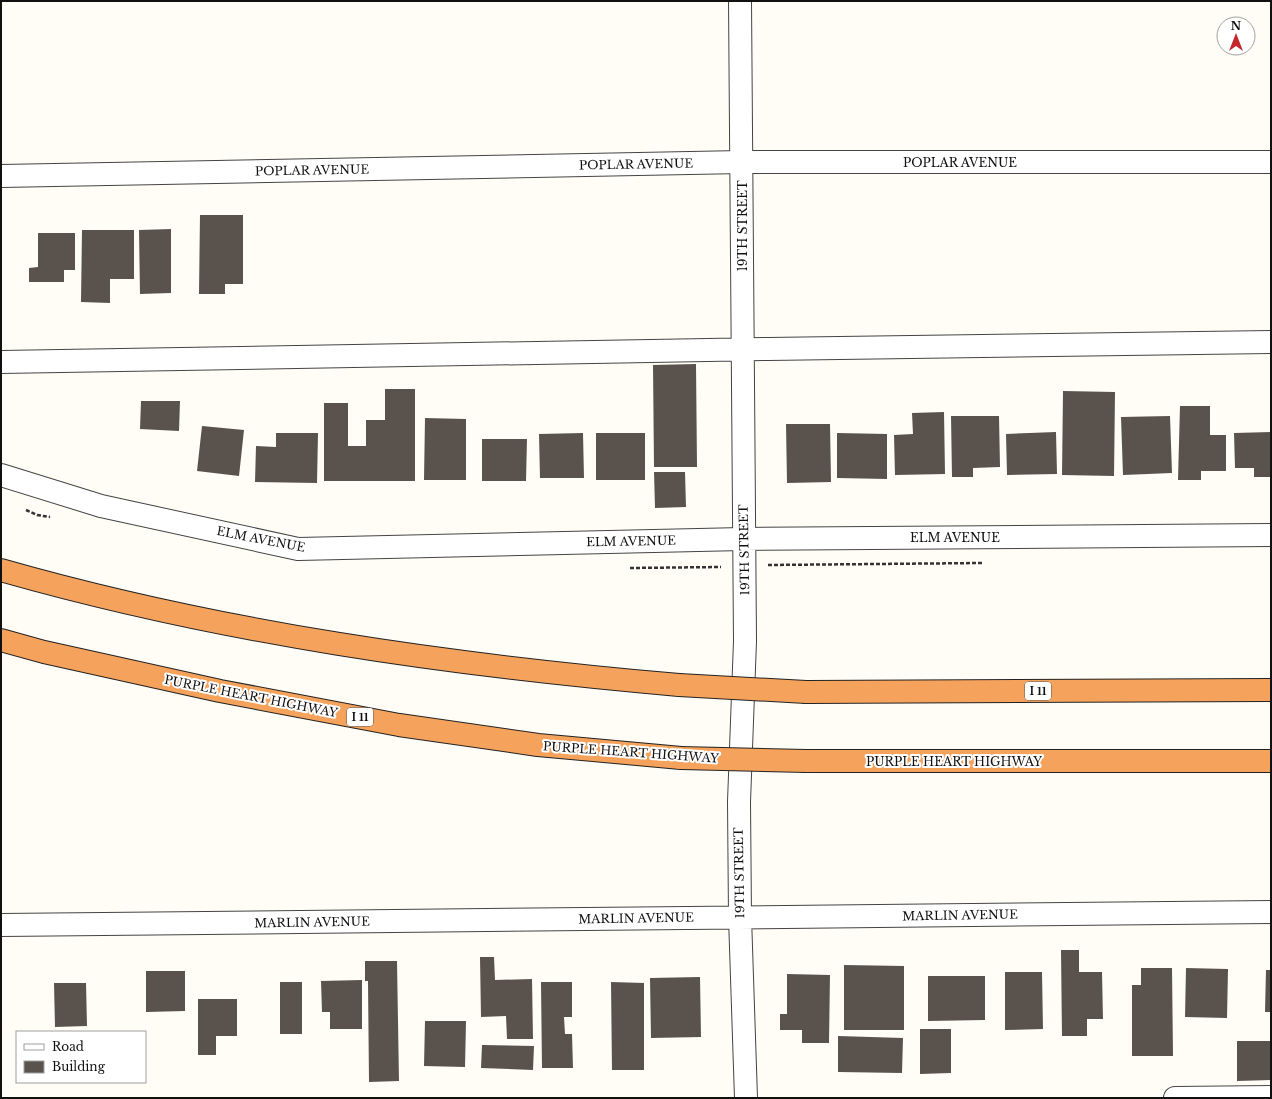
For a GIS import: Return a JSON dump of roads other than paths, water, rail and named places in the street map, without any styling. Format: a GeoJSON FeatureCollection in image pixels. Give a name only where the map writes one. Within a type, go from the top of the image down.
{"type":"FeatureCollection","features":[{"type":"Feature","properties":{"kind":"highway","name":"I 11"},"geometry":{"type":"LineString","coordinates":[[1,570],[43,582],[236,627],[420,657],[564,675],[679,685],[806,692],[1271,690]]}},
{"type":"Feature","properties":{"kind":"highway","name":"PURPLE HEART HIGHWAY"},"geometry":{"type":"LineString","coordinates":[[1,640],[44,652],[220,691],[399,725],[538,745],[680,758],[806,761],[1271,760]]}},
{"type":"Feature","properties":{"kind":"highway"},"geometry":{"type":"LineString","coordinates":[[1210,761],[1271,767]]}},
{"type":"Feature","properties":{"kind":"street","name":"19TH STREET"},"geometry":{"type":"LineString","coordinates":[[740,1],[743,539],[745,641],[739,802],[740,917],[746,1098]]}},
{"type":"Feature","properties":{"kind":"street","name":"POPLAR AVENUE"},"geometry":{"type":"LineString","coordinates":[[1,176],[742,162],[1271,162]]}},
{"type":"Feature","properties":{"kind":"street"},"geometry":{"type":"LineString","coordinates":[[1,362],[742,349],[1271,342]]}},
{"type":"Feature","properties":{"kind":"street","name":"ELM AVENUE"},"geometry":{"type":"LineString","coordinates":[[1,475],[101,506],[298,549],[743,539],[1271,535]]}},
{"type":"Feature","properties":{"kind":"street","name":"MARLIN AVENUE"},"geometry":{"type":"LineString","coordinates":[[1,925],[1271,912]]}},
{"type":"Feature","properties":{"kind":"street"},"geometry":{"type":"LineString","coordinates":[[1175,1098],[1271,1097]]}}]}
